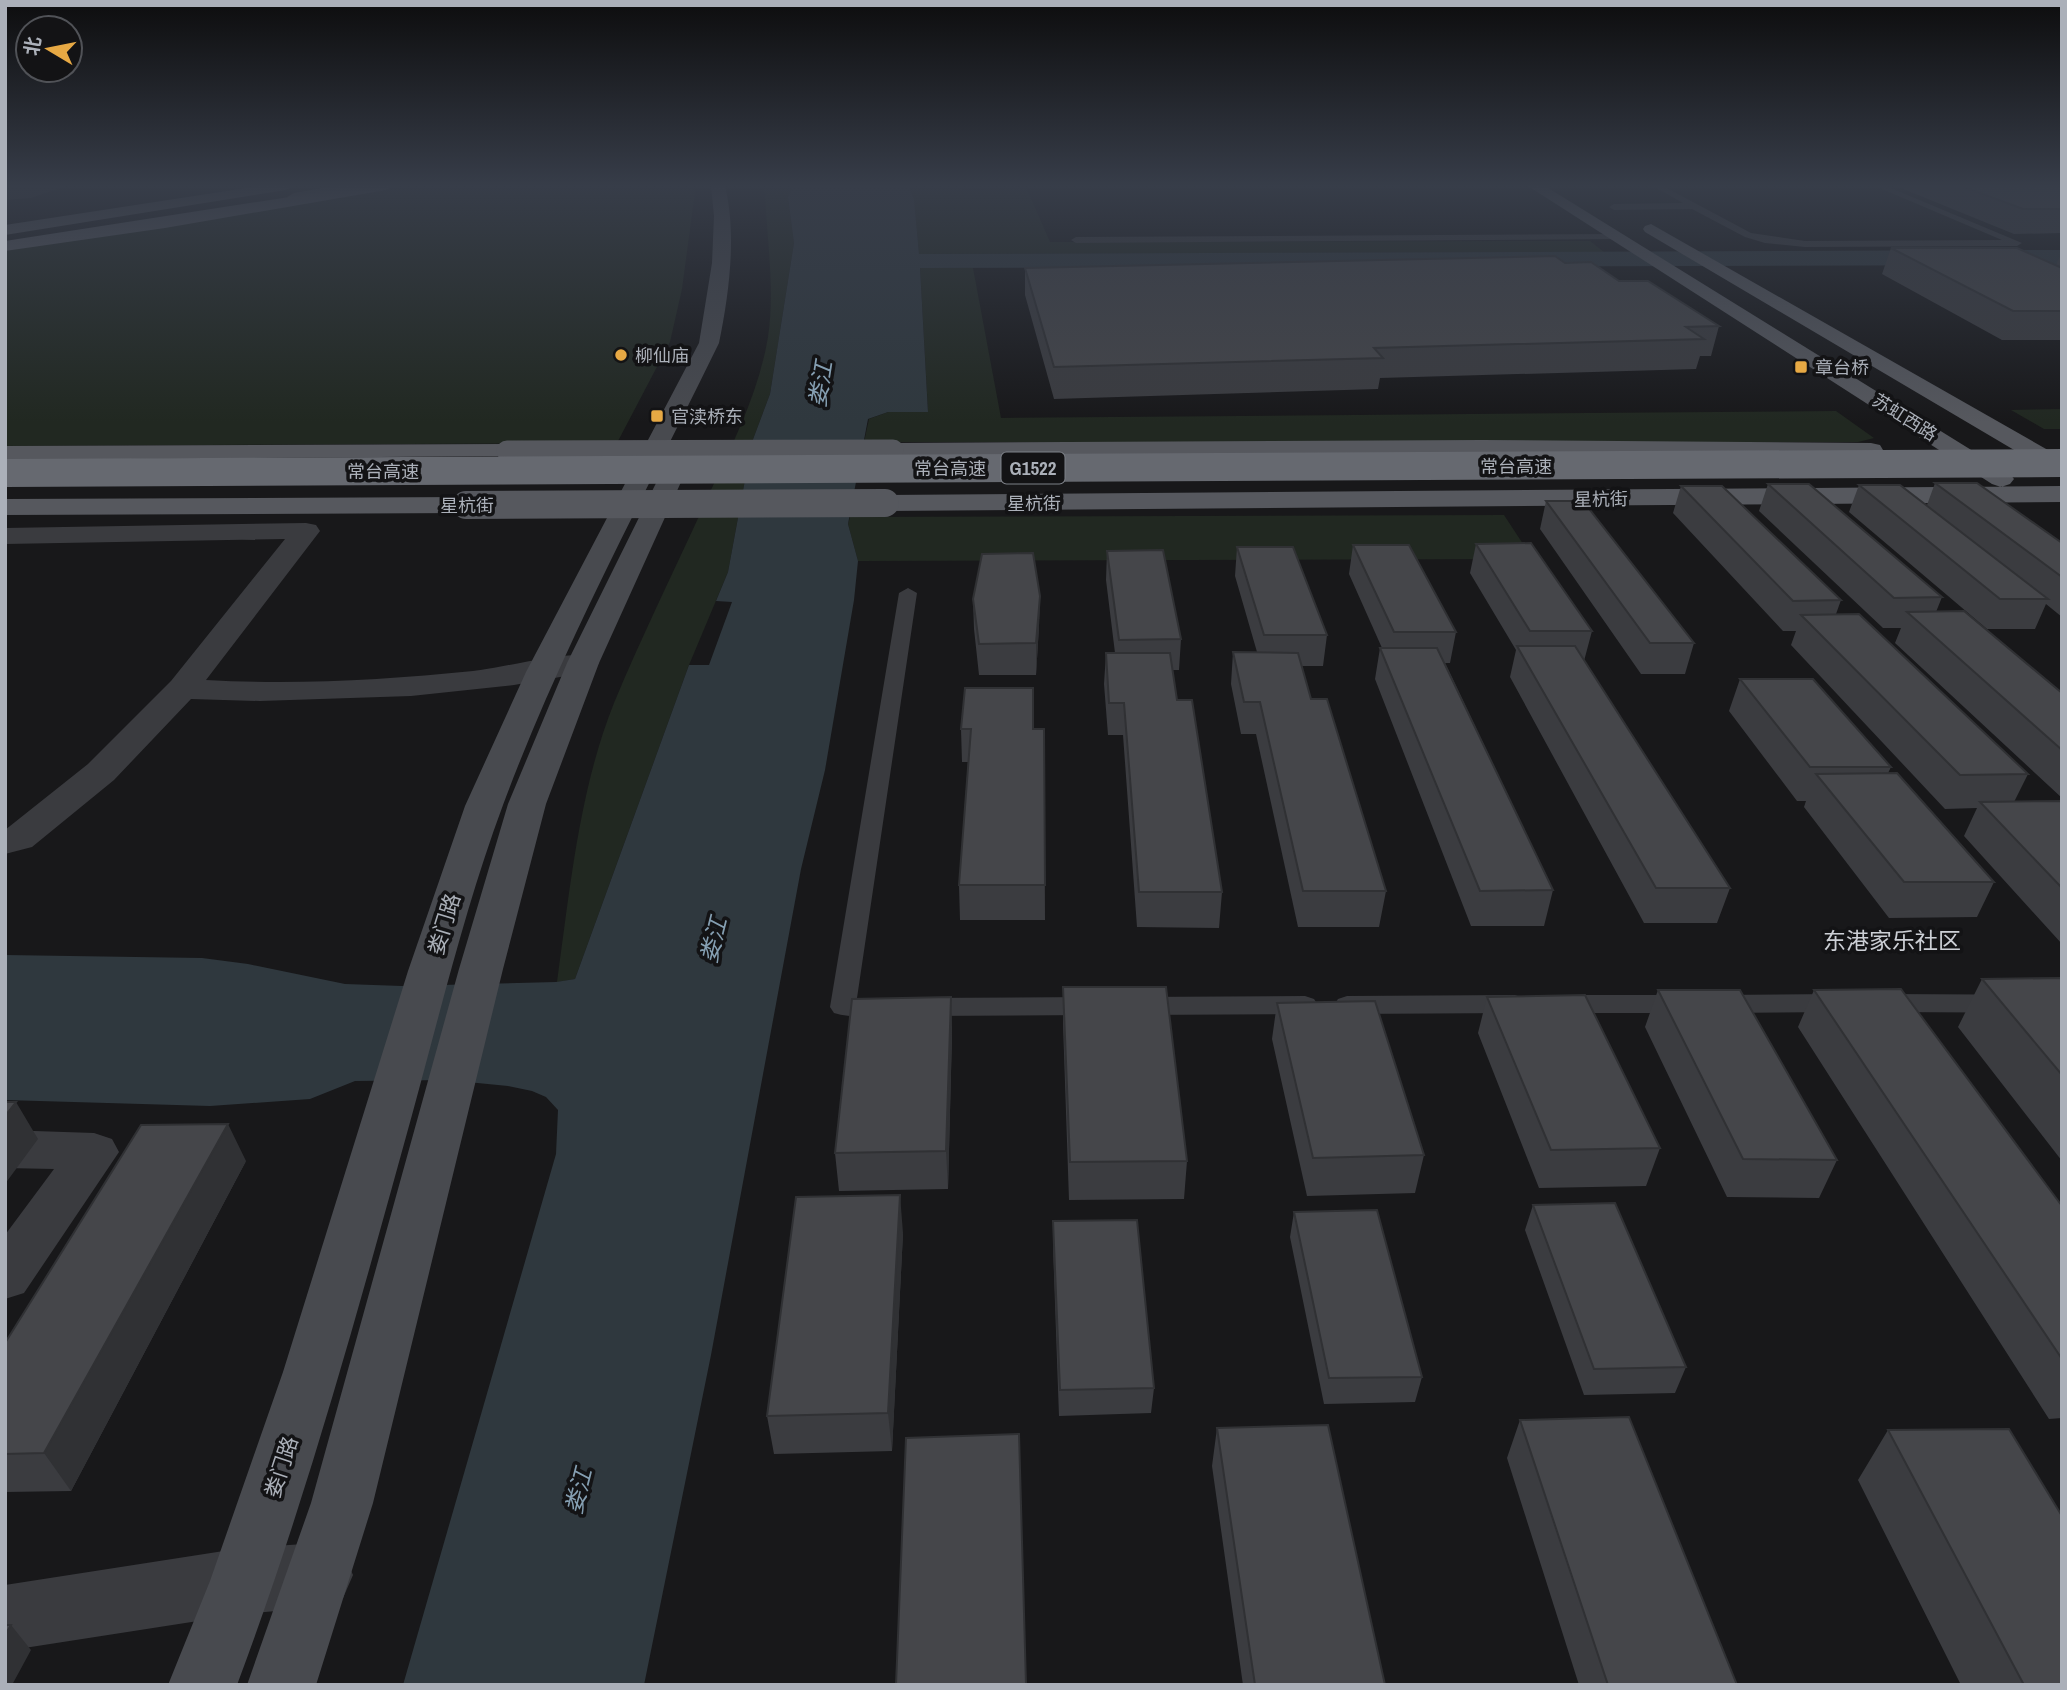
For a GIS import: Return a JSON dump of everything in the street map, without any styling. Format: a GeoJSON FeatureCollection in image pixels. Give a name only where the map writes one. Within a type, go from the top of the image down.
{"type":"FeatureCollection","features":[{"type":"Feature","properties":{"kind":"highway","name":"常台高速"},"geometry":{"type":"LineString","coordinates":[[5,473],[2062,466]]}},
{"type":"Feature","properties":{"kind":"highway","name":"常台高速"},"geometry":{"type":"LineString","coordinates":[[5,490],[2062,481]]}},
{"type":"Feature","properties":{"kind":"main road","name":"娄门路"},"geometry":{"type":"LineString","coordinates":[[281,1685],[320,1575],[371,1394],[422,1090],[430,971],[484,806],[542,672],[709,343],[718,293],[720,265]]}},
{"type":"Feature","properties":{"kind":"main road","name":"娄门路"},"geometry":{"type":"LineString","coordinates":[[202,1685],[243,1580],[312,1372],[422,1090],[481,970],[527,804],[583,663],[732,342],[740,292],[740,265]]}},
{"type":"Feature","properties":{"kind":"main road","name":"苏虹西路"},"geometry":{"type":"LineString","coordinates":[[1661,265],[1958,450],[2023,494]]}},
{"type":"Feature","properties":{"kind":"main road","name":"苏虹西路"},"geometry":{"type":"LineString","coordinates":[[1714,265],[2062,466]]}},
{"type":"Feature","properties":{"kind":"main road"},"geometry":{"type":"LineString","coordinates":[[5,453],[1466,447],[2062,450]]}},
{"type":"Feature","properties":{"kind":"main road","name":"星杭街"},"geometry":{"type":"LineString","coordinates":[[5,506],[1496,500],[2062,494]]}},
{"type":"Feature","properties":{"kind":"street"},"geometry":{"type":"LineString","coordinates":[[5,536],[306,531],[183,688],[102,772],[18,839],[5,844]]}},
{"type":"Feature","properties":{"kind":"street"},"geometry":{"type":"LineString","coordinates":[[183,688],[219,692],[392,689],[542,672],[583,663]]}},
{"type":"Feature","properties":{"kind":"street"},"geometry":{"type":"LineString","coordinates":[[5,1149],[94,1152],[5,1277]]}},
{"type":"Feature","properties":{"kind":"street"},"geometry":{"type":"LineString","coordinates":[[5,1618],[243,1580],[320,1575]]}},
{"type":"Feature","properties":{"kind":"lane"},"geometry":{"type":"LineString","coordinates":[[908,593],[843,1007],[2062,1004]]}},
{"type":"Feature","properties":{"kind":"shaded area"},"geometry":{"type":"Polygon","coordinates":[[[5,265],[685,265],[670,342],[617,443],[5,446],[5,265]]]}},
{"type":"Feature","properties":{"kind":"shaded area"},"geometry":{"type":"Polygon","coordinates":[[[770,265],[791,265],[770,394],[752,442],[728,572],[689,665],[575,979],[557,982],[577,841],[602,736],[637,649],[752,396],[768,337],[770,265]]]}},
{"type":"Feature","properties":{"kind":"shaded area"},"geometry":{"type":"Polygon","coordinates":[[[920,268],[973,268],[1001,418],[1836,411],[1874,438],[1858,442],[864,442],[869,419],[888,412],[928,411],[920,268]]]}},
{"type":"Feature","properties":{"kind":"shaded area"},"geometry":{"type":"Polygon","coordinates":[[[2062,409],[2062,429],[2044,429],[2011,410],[2062,409]]]}},
{"type":"Feature","properties":{"kind":"shaded area"},"geometry":{"type":"Polygon","coordinates":[[[1504,515],[1533,559],[858,561],[848,524],[850,517],[1504,515]]]}},
{"type":"Feature","properties":{"kind":"water","name":"娄江"},"geometry":{"type":"Polygon","coordinates":[[[791,265],[2062,265],[920,268],[928,412],[888,412],[868,419],[848,524],[858,561],[854,600],[825,770],[801,869],[711,1355],[644,1685],[403,1685],[556,1154],[558,1110],[546,1097],[532,1091],[447,1080],[355,1081],[310,1099],[210,1106],[5,1100],[5,955],[202,958],[248,964],[345,984],[402,986],[556,982],[575,979],[689,665],[709,665],[732,602],[716,601],[728,572],[752,442],[770,394],[791,265]]]}},
{"type":"Feature","properties":{"kind":"building"},"geometry":{"type":"Polygon","coordinates":[[[1163,265],[1595,265],[1619,281],[1648,281],[1719,326],[1686,327],[1704,339],[1374,348],[1383,358],[1054,367],[1025,268],[1163,265]]]}},
{"type":"Feature","properties":{"kind":"building"},"geometry":{"type":"Polygon","coordinates":[[[1924,265],[2055,265],[2062,268],[2062,311],[2013,311],[1924,265]]]}},
{"type":"Feature","properties":{"kind":"building"},"geometry":{"type":"Polygon","coordinates":[[[1935,483],[1977,483],[2062,543],[2062,577],[1935,483]]]}},
{"type":"Feature","properties":{"kind":"building"},"geometry":{"type":"Polygon","coordinates":[[[1768,484],[1809,484],[1942,597],[1894,598],[1768,484]]]}},
{"type":"Feature","properties":{"kind":"building"},"geometry":{"type":"Polygon","coordinates":[[[1859,485],[1900,485],[2048,599],[2000,599],[1859,485]]]}},
{"type":"Feature","properties":{"kind":"building"},"geometry":{"type":"Polygon","coordinates":[[[1681,486],[1722,486],[1841,600],[1793,601],[1681,486]]]}},
{"type":"Feature","properties":{"kind":"building"},"geometry":{"type":"Polygon","coordinates":[[[1546,501],[1583,501],[1694,643],[1650,643],[1546,501]]]}},
{"type":"Feature","properties":{"kind":"building"},"geometry":{"type":"Polygon","coordinates":[[[1531,543],[1592,631],[1530,631],[1476,544],[1531,543]]]}},
{"type":"Feature","properties":{"kind":"building"},"geometry":{"type":"Polygon","coordinates":[[[1353,545],[1409,545],[1456,632],[1394,632],[1353,545]]]}},
{"type":"Feature","properties":{"kind":"building"},"geometry":{"type":"Polygon","coordinates":[[[1237,547],[1293,547],[1327,635],[1264,635],[1237,547]]]}},
{"type":"Feature","properties":{"kind":"building"},"geometry":{"type":"Polygon","coordinates":[[[1163,550],[1181,639],[1119,640],[1107,551],[1163,550]]]}},
{"type":"Feature","properties":{"kind":"building"},"geometry":{"type":"Polygon","coordinates":[[[1033,553],[1040,596],[1036,643],[979,644],[973,599],[982,554],[1033,553]]]}},
{"type":"Feature","properties":{"kind":"building"},"geometry":{"type":"Polygon","coordinates":[[[1964,611],[2062,693],[2062,750],[1907,612],[1964,611]]]}},
{"type":"Feature","properties":{"kind":"building"},"geometry":{"type":"Polygon","coordinates":[[[1859,614],[2028,774],[1960,775],[1801,615],[1859,614]]]}},
{"type":"Feature","properties":{"kind":"building"},"geometry":{"type":"Polygon","coordinates":[[[1517,646],[1575,646],[1730,888],[1656,888],[1517,646]]]}},
{"type":"Feature","properties":{"kind":"building"},"geometry":{"type":"Polygon","coordinates":[[[1380,648],[1437,648],[1553,890],[1480,891],[1380,648]]]}},
{"type":"Feature","properties":{"kind":"building"},"geometry":{"type":"Polygon","coordinates":[[[1233,652],[1298,653],[1311,699],[1327,699],[1386,891],[1303,891],[1260,702],[1244,702],[1233,652]]]}},
{"type":"Feature","properties":{"kind":"building"},"geometry":{"type":"Polygon","coordinates":[[[1106,653],[1170,653],[1177,700],[1192,700],[1222,892],[1139,892],[1124,703],[1109,703],[1106,653]]]}},
{"type":"Feature","properties":{"kind":"building"},"geometry":{"type":"Polygon","coordinates":[[[1740,679],[1813,679],[1891,767],[1810,767],[1740,679]]]}},
{"type":"Feature","properties":{"kind":"building"},"geometry":{"type":"Polygon","coordinates":[[[965,688],[1033,688],[1033,729],[1044,729],[1045,885],[959,885],[971,729],[961,729],[965,688]]]}},
{"type":"Feature","properties":{"kind":"building"},"geometry":{"type":"Polygon","coordinates":[[[1897,773],[1994,882],[1904,882],[1816,774],[1897,773]]]}},
{"type":"Feature","properties":{"kind":"building"},"geometry":{"type":"Polygon","coordinates":[[[2062,801],[2062,888],[1980,802],[2062,801]]]}},
{"type":"Feature","properties":{"kind":"building"},"geometry":{"type":"Polygon","coordinates":[[[2062,978],[2062,1075],[1982,979],[2062,978]]]}},
{"type":"Feature","properties":{"kind":"building"},"geometry":{"type":"Polygon","coordinates":[[[1063,987],[1166,987],[1187,1161],[1070,1162],[1063,987]]]}},
{"type":"Feature","properties":{"kind":"building"},"geometry":{"type":"Polygon","coordinates":[[[1901,989],[2062,1206],[2062,1359],[1814,990],[1901,989]]]}},
{"type":"Feature","properties":{"kind":"building"},"geometry":{"type":"Polygon","coordinates":[[[1658,990],[1740,990],[1837,1160],[1743,1159],[1658,990]]]}},
{"type":"Feature","properties":{"kind":"building"},"geometry":{"type":"Polygon","coordinates":[[[1585,995],[1660,1148],[1551,1150],[1487,997],[1585,995]]]}},
{"type":"Feature","properties":{"kind":"building"},"geometry":{"type":"Polygon","coordinates":[[[951,997],[946,1151],[835,1153],[852,999],[951,997]]]}},
{"type":"Feature","properties":{"kind":"building"},"geometry":{"type":"Polygon","coordinates":[[[1375,1001],[1424,1155],[1313,1158],[1277,1003],[1375,1001]]]}},
{"type":"Feature","properties":{"kind":"building"},"geometry":{"type":"Polygon","coordinates":[[[5,1102],[16,1102],[5,1116],[5,1102]]]}},
{"type":"Feature","properties":{"kind":"building"},"geometry":{"type":"Polygon","coordinates":[[[228,1124],[44,1453],[5,1454],[5,1343],[141,1125],[228,1124]]]}},
{"type":"Feature","properties":{"kind":"building"},"geometry":{"type":"Polygon","coordinates":[[[900,1195],[888,1413],[767,1416],[796,1197],[900,1195]]]}},
{"type":"Feature","properties":{"kind":"building"},"geometry":{"type":"Polygon","coordinates":[[[1615,1203],[1686,1367],[1594,1369],[1533,1205],[1615,1203]]]}},
{"type":"Feature","properties":{"kind":"building"},"geometry":{"type":"Polygon","coordinates":[[[1377,1210],[1422,1377],[1329,1378],[1294,1212],[1377,1210]]]}},
{"type":"Feature","properties":{"kind":"building"},"geometry":{"type":"Polygon","coordinates":[[[1137,1220],[1154,1388],[1060,1390],[1053,1221],[1137,1220]]]}},
{"type":"Feature","properties":{"kind":"building"},"geometry":{"type":"Polygon","coordinates":[[[1629,1417],[1737,1685],[1608,1685],[1520,1420],[1629,1417]]]}},
{"type":"Feature","properties":{"kind":"building"},"geometry":{"type":"Polygon","coordinates":[[[1328,1425],[1385,1685],[1255,1685],[1217,1428],[1328,1425]]]}},
{"type":"Feature","properties":{"kind":"building"},"geometry":{"type":"Polygon","coordinates":[[[2009,1429],[2062,1516],[2062,1685],[2024,1685],[1888,1430],[2009,1429]]]}},
{"type":"Feature","properties":{"kind":"building"},"geometry":{"type":"Polygon","coordinates":[[[1019,1434],[1026,1685],[896,1685],[906,1438],[1019,1434]]]}},
{"type":"Feature","properties":{"kind":"place","name":"柳仙庙"},"geometry":{"type":"Point","coordinates":[621,355]}},
{"type":"Feature","properties":{"kind":"place","name":"章台桥"},"geometry":{"type":"Point","coordinates":[1801,367]}},
{"type":"Feature","properties":{"kind":"place","name":"官渎桥东"},"geometry":{"type":"Point","coordinates":[657,416]}},
{"type":"Feature","properties":{"kind":"district","name":"东港家乐社区"},"geometry":{"type":"Point","coordinates":[1892,940]}}]}
